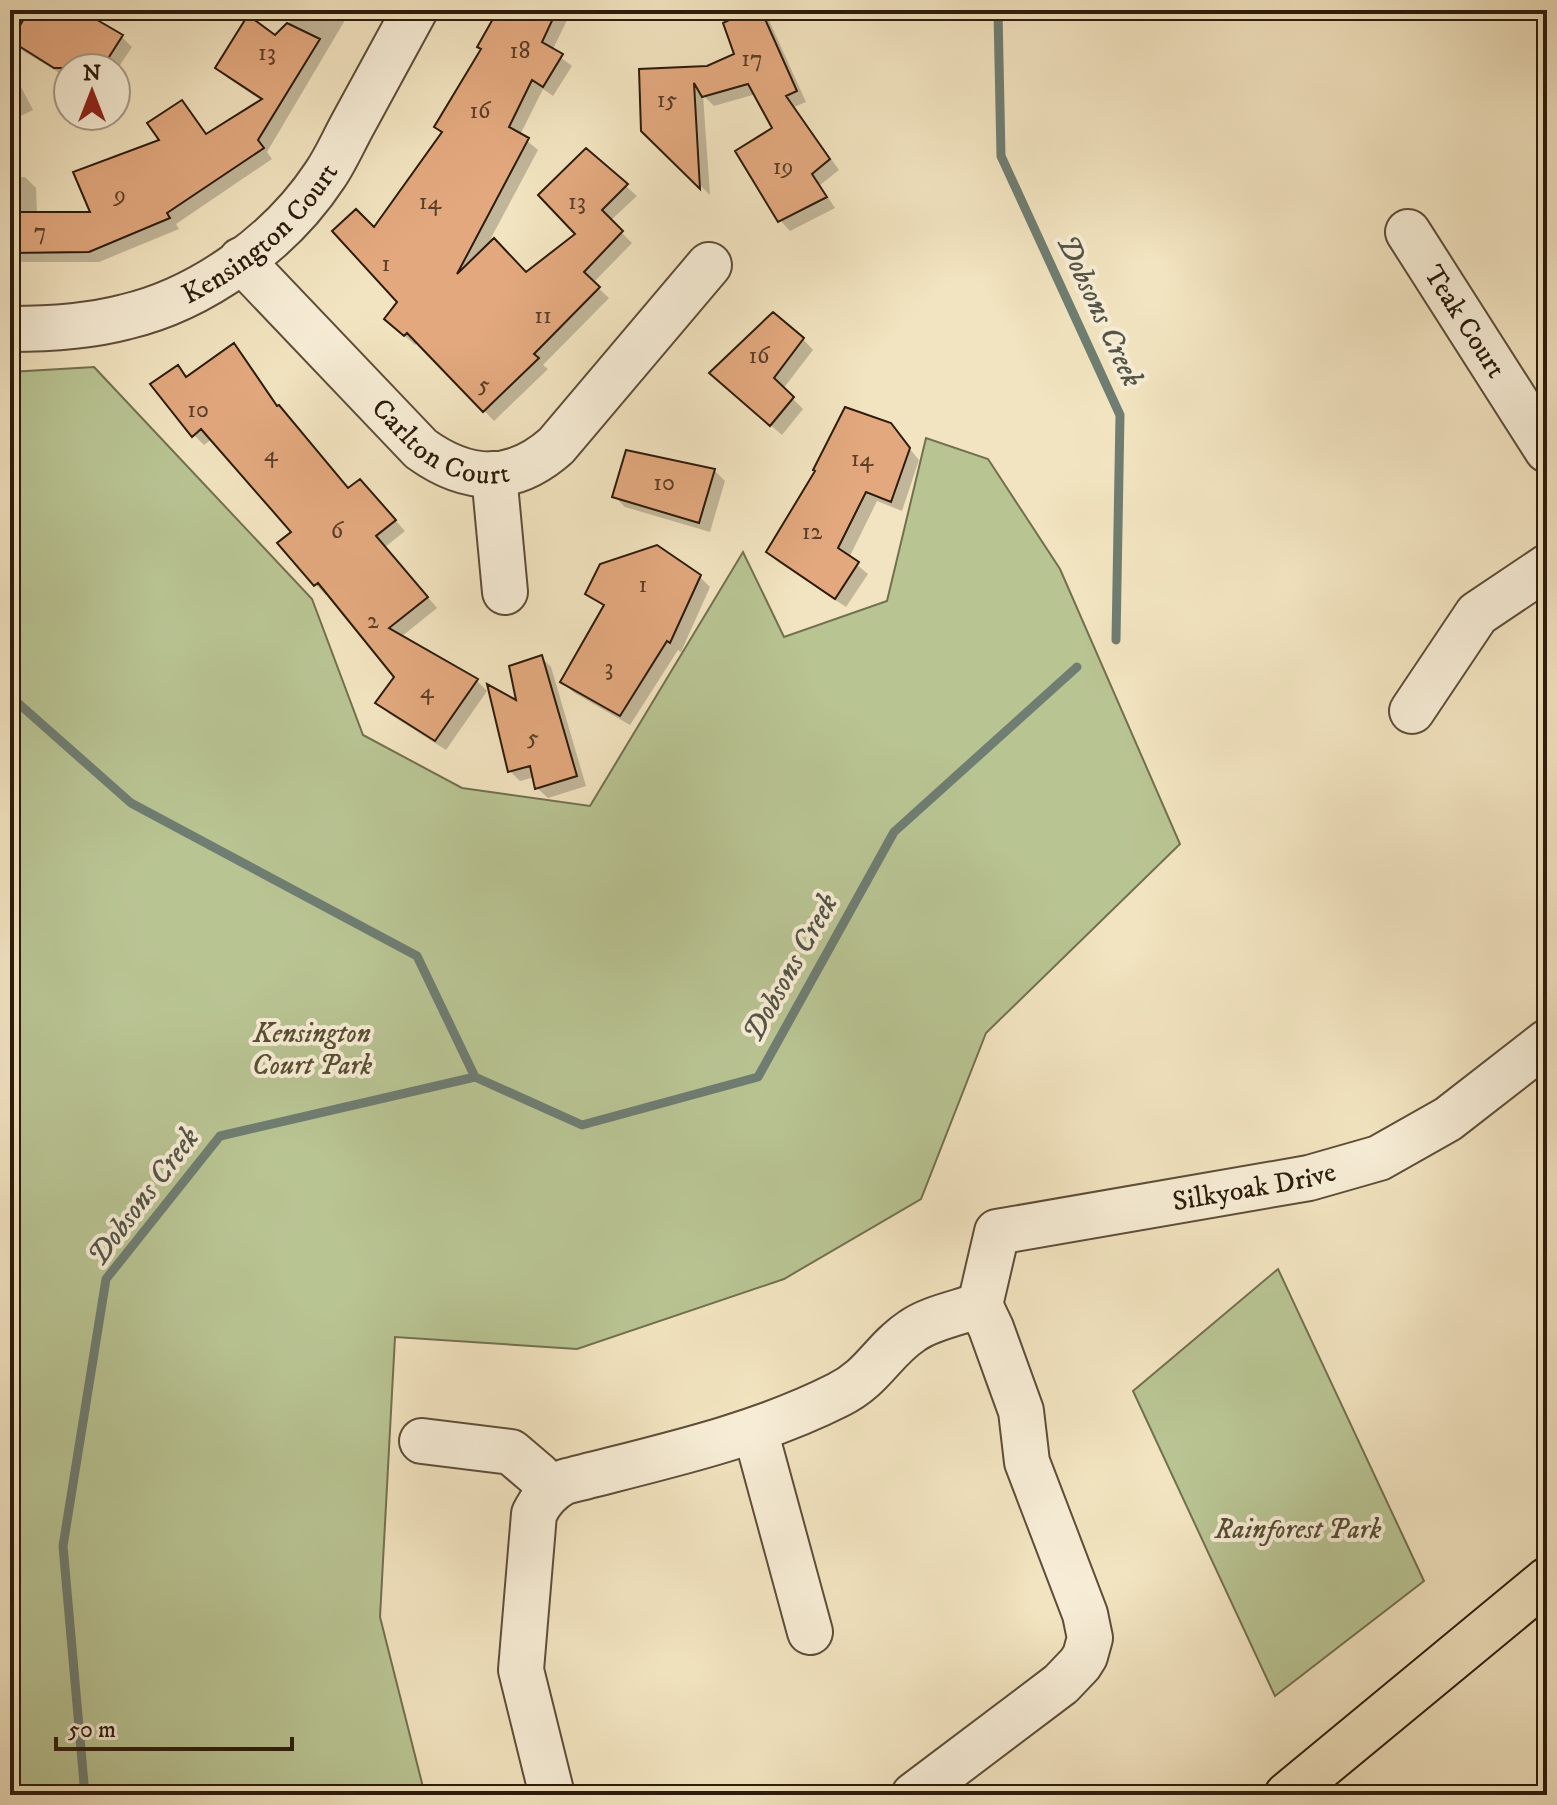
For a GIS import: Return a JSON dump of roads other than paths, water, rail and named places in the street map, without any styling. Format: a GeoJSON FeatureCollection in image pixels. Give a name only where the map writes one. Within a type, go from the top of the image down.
{"type":"FeatureCollection","features":[{"type":"Feature","properties":{"kind":"main road"},"geometry":{"type":"LineString","coordinates":[[1287,1795],[1547,1580]]}},
{"type":"Feature","properties":{"kind":"street","name":"Kensington Court"},"geometry":{"type":"LineString","coordinates":[[10,329],[82,326],[127,317],[167,303],[205,284],[241,260],[275,233],[325,175],[415,10]]}},
{"type":"Feature","properties":{"kind":"street","name":"Teak Court"},"geometry":{"type":"LineString","coordinates":[[1408,232],[1547,450]]}},
{"type":"Feature","properties":{"kind":"street","name":"Carlton Court"},"geometry":{"type":"LineString","coordinates":[[241,260],[421,449],[443,464],[467,473],[494,474],[518,470],[539,461],[556,446],[709,265]]}},
{"type":"Feature","properties":{"kind":"street"},"geometry":{"type":"LineString","coordinates":[[494,474],[505,592]]}},
{"type":"Feature","properties":{"kind":"street"},"geometry":{"type":"LineString","coordinates":[[1412,711],[1477,614],[1547,567]]}},
{"type":"Feature","properties":{"kind":"street","name":"Silkyoak Drive"},"geometry":{"type":"LineString","coordinates":[[980,1305],[997,1232],[1309,1178],[1379,1158],[1448,1119],[1545,1046]]}},
{"type":"Feature","properties":{"kind":"street"},"geometry":{"type":"LineString","coordinates":[[552,1795],[521,1670],[534,1514],[550,1490],[564,1482],[755,1430],[839,1395],[861,1382],[914,1329],[980,1305],[1021,1411],[1027,1462],[1085,1614],[1090,1638],[1085,1656],[1061,1684],[914,1795]]}},
{"type":"Feature","properties":{"kind":"street"},"geometry":{"type":"LineString","coordinates":[[755,1430],[810,1632]]}},
{"type":"Feature","properties":{"kind":"street"},"geometry":{"type":"LineString","coordinates":[[422,1441],[511,1452],[550,1490]]}},
{"type":"Feature","properties":{"kind":"waterway","name":"Dobsons Creek"},"geometry":{"type":"LineString","coordinates":[[1002,10],[998,12],[1001,156],[1120,415],[1116,640]]}},
{"type":"Feature","properties":{"kind":"waterway","name":"Dobsons Creek"},"geometry":{"type":"LineString","coordinates":[[85,1795],[63,1546],[106,1279],[220,1136],[475,1077],[582,1125],[758,1077],[894,832],[1077,667]]}},
{"type":"Feature","properties":{"kind":"waterway"},"geometry":{"type":"LineString","coordinates":[[10,696],[131,803],[417,956],[475,1077]]}},
{"type":"Feature","properties":{"kind":"park label","name":"Kensington Court Park"},"geometry":{"type":"Point","coordinates":[312,1049]}},
{"type":"Feature","properties":{"kind":"park label","name":"Rainforest Park"},"geometry":{"type":"Point","coordinates":[1298,1529]}}]}
